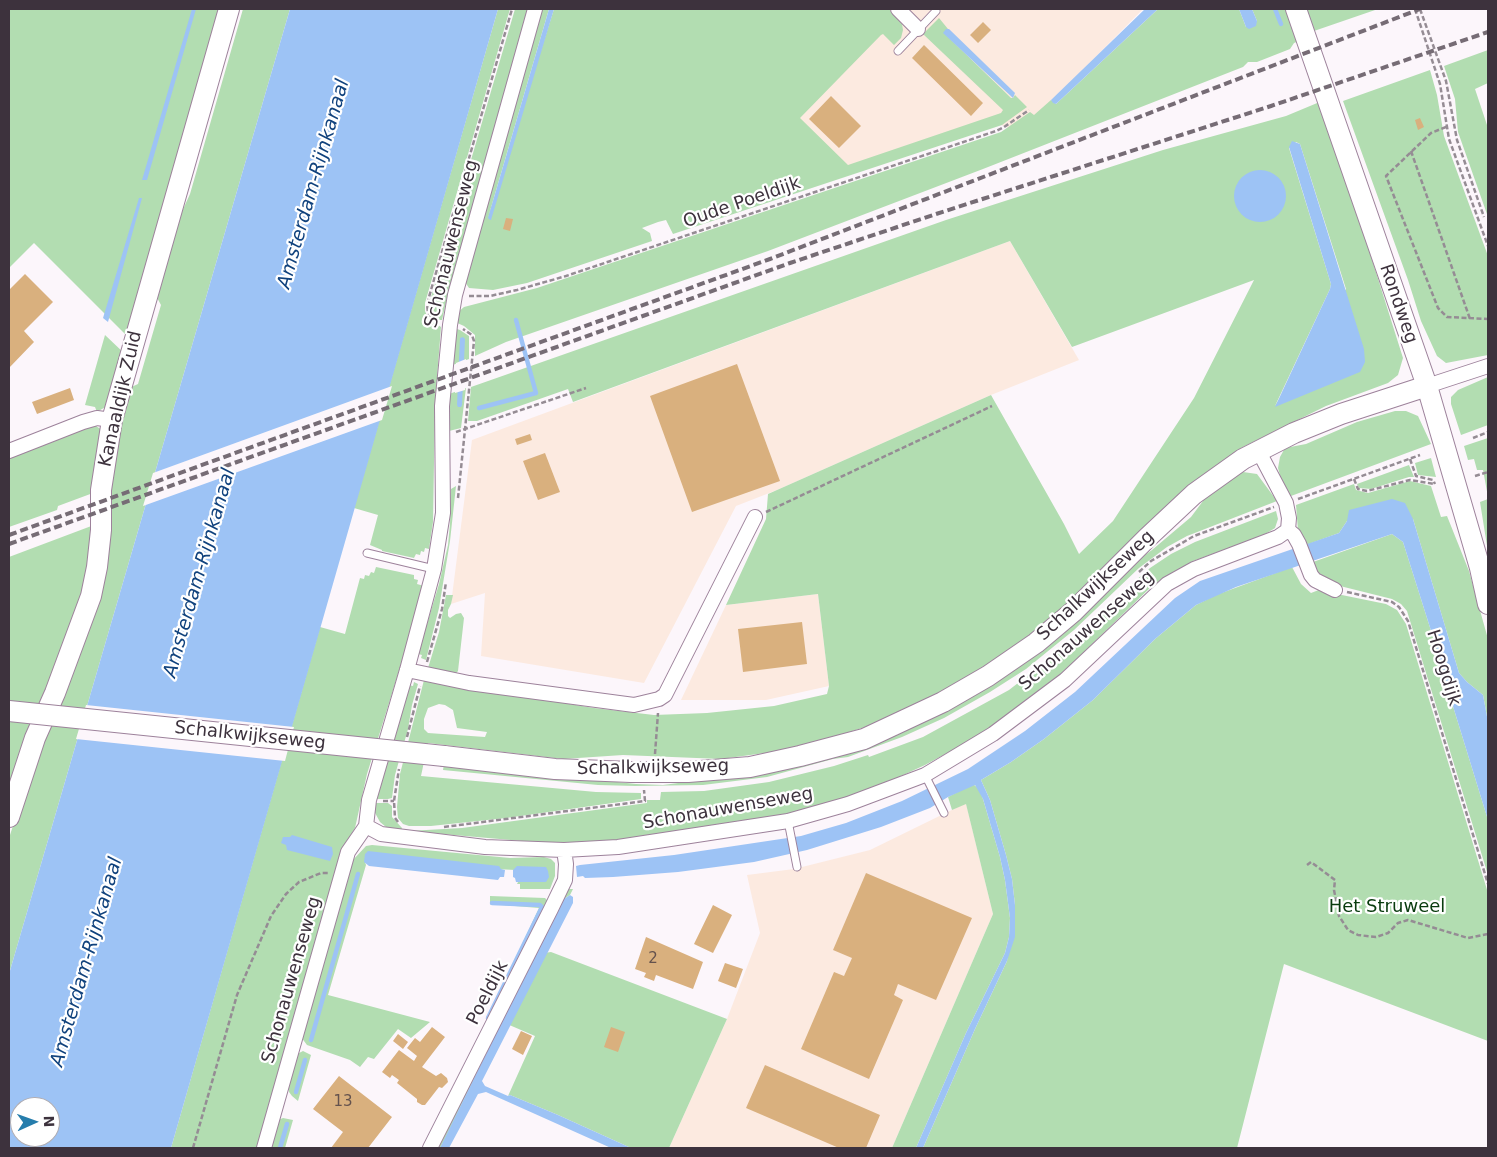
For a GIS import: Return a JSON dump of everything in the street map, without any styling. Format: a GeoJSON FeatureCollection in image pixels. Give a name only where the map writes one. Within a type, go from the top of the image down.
{"type":"FeatureCollection","features":[{"type":"Feature","properties":{"kind":"street","name":"Kanaaldijk Zuid"},"geometry":{"type":"LineString","coordinates":[[9,817],[35,738],[55,693],[91,596],[97,567],[101,530],[101,490],[112,420],[229,9]]}},
{"type":"Feature","properties":{"kind":"street","name":"Schonauwenseweg"},"geometry":{"type":"LineString","coordinates":[[264,1148],[348,852],[366,826],[369,800],[408,670],[434,569],[443,513],[442,435],[445,364],[455,295],[535,9]]}},
{"type":"Feature","properties":{"kind":"street"},"geometry":{"type":"LineString","coordinates":[[898,9],[918,29]]}},
{"type":"Feature","properties":{"kind":"street","name":"Rondweg"},"geometry":{"type":"LineString","coordinates":[[1296,9],[1427,386],[1480,568],[1488,604]]}},
{"type":"Feature","properties":{"kind":"street"},"geometry":{"type":"LineString","coordinates":[[1427,386],[1488,366]]}},
{"type":"Feature","properties":{"kind":"street","name":"Schalkwijkseweg"},"geometry":{"type":"LineString","coordinates":[[9,711],[555,769],[688,772],[750,767],[800,756],[864,739],[943,702],[988,676],[1036,643],[1074,610],[1194,494],[1258,450],[1341,414],[1427,386]]}},
{"type":"Feature","properties":{"kind":"street"},"geometry":{"type":"LineString","coordinates":[[9,451],[82,422],[96,418],[112,420]]}},
{"type":"Feature","properties":{"kind":"street"},"geometry":{"type":"LineString","coordinates":[[1258,450],[1286,503],[1289,518],[1288,530],[1294,535],[1299,544],[1307,567],[1315,580],[1334,590]]}},
{"type":"Feature","properties":{"kind":"street"},"geometry":{"type":"LineString","coordinates":[[408,670],[468,683],[634,705],[659,699],[664,695],[755,517]]}},
{"type":"Feature","properties":{"kind":"street","name":"Schonauwenseweg"},"geometry":{"type":"LineString","coordinates":[[366,826],[381,834],[485,847],[564,850],[618,847],[789,828],[848,804],[928,780],[1065,680],[1167,584],[1194,569],[1278,537],[1288,530]]}},
{"type":"Feature","properties":{"kind":"street","name":"Poeldijk"},"geometry":{"type":"LineString","coordinates":[[430,1148],[565,880],[566,864],[564,850]]}},
{"type":"Feature","properties":{"kind":"lane"},"geometry":{"type":"LineString","coordinates":[[898,51],[936,11]]}},
{"type":"Feature","properties":{"kind":"lane"},"geometry":{"type":"LineString","coordinates":[[367,553],[434,569]]}},
{"type":"Feature","properties":{"kind":"lane"},"geometry":{"type":"LineString","coordinates":[[928,780],[944,813]]}},
{"type":"Feature","properties":{"kind":"lane"},"geometry":{"type":"LineString","coordinates":[[789,828],[797,868]]}},
{"type":"Feature","properties":{"kind":"path"},"geometry":{"type":"LineString","coordinates":[[450,325],[432,319],[428,313],[427,304],[512,9]]}},
{"type":"Feature","properties":{"kind":"path"},"geometry":{"type":"LineString","coordinates":[[1415,9],[1440,84],[1446,127],[1488,246]]}},
{"type":"Feature","properties":{"kind":"path"},"geometry":{"type":"LineString","coordinates":[[1420,9],[1446,82],[1457,140],[1484,217]]}},
{"type":"Feature","properties":{"kind":"path","name":"Oude Poeldijk"},"geometry":{"type":"LineString","coordinates":[[455,295],[490,296],[566,276],[996,131],[1029,110]]}},
{"type":"Feature","properties":{"kind":"path"},"geometry":{"type":"LineString","coordinates":[[1446,127],[1431,133],[1386,176],[1438,308],[1447,317],[1470,320],[1488,319]]}},
{"type":"Feature","properties":{"kind":"path"},"geometry":{"type":"LineString","coordinates":[[1412,151],[1470,320]]}},
{"type":"Feature","properties":{"kind":"path"},"geometry":{"type":"LineString","coordinates":[[442,435],[464,430],[586,388]]}},
{"type":"Feature","properties":{"kind":"path"},"geometry":{"type":"LineString","coordinates":[[755,517],[992,406]]}},
{"type":"Feature","properties":{"kind":"path"},"geometry":{"type":"LineString","coordinates":[[1473,438],[1488,432]]}},
{"type":"Feature","properties":{"kind":"path"},"geometry":{"type":"LineString","coordinates":[[1286,503],[1420,455]]}},
{"type":"Feature","properties":{"kind":"path"},"geometry":{"type":"LineString","coordinates":[[1354,479],[1358,490],[1367,491],[1410,480],[1435,484],[1433,480],[1416,476],[1410,459]]}},
{"type":"Feature","properties":{"kind":"path"},"geometry":{"type":"LineString","coordinates":[[1475,476],[1488,472]]}},
{"type":"Feature","properties":{"kind":"path","name":"Hoogdijk"},"geometry":{"type":"LineString","coordinates":[[1334,590],[1392,602],[1408,621],[1488,884]]}},
{"type":"Feature","properties":{"kind":"path"},"geometry":{"type":"LineString","coordinates":[[655,754],[658,714]]}},
{"type":"Feature","properties":{"kind":"path","name":"Schonauwenseweg"},"geometry":{"type":"LineString","coordinates":[[440,827],[645,801],[644,790]]}},
{"type":"Feature","properties":{"kind":"path"},"geometry":{"type":"LineString","coordinates":[[394,802],[395,818],[401,826]]}},
{"type":"Feature","properties":{"kind":"path"},"geometry":{"type":"LineString","coordinates":[[1306,865],[1310,862],[1336,880],[1334,890],[1339,916],[1348,930],[1358,935],[1376,936],[1388,933],[1398,923],[1408,920],[1468,938],[1488,934]]}},
{"type":"Feature","properties":{"kind":"path"},"geometry":{"type":"LineString","coordinates":[[194,1148],[237,995],[271,916],[286,894],[299,882],[321,872],[342,875]]}},
{"type":"Feature","properties":{"kind":"shaded area"},"geometry":{"type":"Polygon","coordinates":[[[848,9],[1143,9],[1050,103],[1037,115],[1013,130],[994,122],[835,174],[780,116],[848,9]]]}},
{"type":"Feature","properties":{"kind":"shaded area"},"geometry":{"type":"Polygon","coordinates":[[[1010,241],[1079,360],[991,395],[777,490],[736,506],[644,683],[481,656],[485,593],[451,604],[472,440],[1010,241]]]}},
{"type":"Feature","properties":{"kind":"shaded area"},"geometry":{"type":"Polygon","coordinates":[[[818,594],[829,686],[766,700],[681,700],[726,605],[818,594]]]}},
{"type":"Feature","properties":{"kind":"shaded area"},"geometry":{"type":"Polygon","coordinates":[[[966,803],[993,914],[892,1148],[669,1148],[727,1019],[760,933],[747,875],[794,869],[870,850],[966,803]]]}},
{"type":"Feature","properties":{"kind":"green space"},"geometry":{"type":"Polygon","coordinates":[[[9,9],[221,9],[129,338],[34,243],[9,268],[9,9]]]}},
{"type":"Feature","properties":{"kind":"green space"},"geometry":{"type":"Polygon","coordinates":[[[243,9],[290,9],[9,974],[9,838],[38,750],[76,663],[127,389],[138,384],[161,305],[155,294],[174,229],[190,194],[243,9]]]}},
{"type":"Feature","properties":{"kind":"green space"},"geometry":{"type":"Polygon","coordinates":[[[498,9],[510,9],[425,303],[425,311],[428,318],[441,327],[435,403],[433,522],[429,549],[425,548],[424,552],[421,551],[420,555],[416,554],[414,558],[382,551],[370,545],[378,515],[354,508],[498,9]]]}},
{"type":"Feature","properties":{"kind":"green space"},"geometry":{"type":"Polygon","coordinates":[[[515,9],[529,9],[449,289],[442,320],[435,319],[430,312],[429,304],[515,9]]]}},
{"type":"Feature","properties":{"kind":"green space"},"geometry":{"type":"Polygon","coordinates":[[[542,9],[549,9],[488,218],[554,9],[889,9],[902,24],[901,38],[894,45],[883,34],[881,35],[800,118],[848,165],[1001,113],[1003,110],[923,34],[939,18],[948,29],[944,33],[1011,98],[1015,95],[1027,107],[1002,125],[673,234],[666,220],[658,222],[642,228],[650,233],[652,241],[527,283],[493,290],[469,288],[465,282],[542,9]]]}},
{"type":"Feature","properties":{"kind":"green space"},"geometry":{"type":"Polygon","coordinates":[[[1158,9],[1239,9],[1246,27],[1257,21],[1252,9],[1287,9],[1299,41],[1294,43],[1290,49],[1257,62],[1248,62],[1243,67],[983,169],[768,251],[506,342],[475,356],[475,335],[464,326],[455,322],[457,313],[464,307],[537,288],[1001,132],[1030,112],[1034,115],[1051,100],[1056,104],[1158,9]]]}},
{"type":"Feature","properties":{"kind":"green space"},"geometry":{"type":"Polygon","coordinates":[[[1306,9],[1378,9],[1314,31],[1306,9]]]}},
{"type":"Feature","properties":{"kind":"green space"},"geometry":{"type":"Polygon","coordinates":[[[1488,50],[1488,83],[1475,89],[1488,128],[1488,217],[1458,132],[1455,99],[1444,66],[1488,50]]]}},
{"type":"Feature","properties":{"kind":"green space"},"geometry":{"type":"Polygon","coordinates":[[[1430,70],[1437,95],[1444,136],[1488,256],[1488,355],[1446,363],[1437,356],[1421,321],[1343,101],[1430,70]]]}},
{"type":"Feature","properties":{"kind":"green space"},"geometry":{"type":"Polygon","coordinates":[[[1322,101],[1403,358],[1398,375],[1388,383],[1326,406],[1241,448],[1167,505],[1090,585],[1035,634],[967,680],[899,714],[820,741],[772,752],[721,759],[623,755],[563,759],[428,743],[421,776],[596,792],[641,793],[641,799],[506,818],[431,826],[409,826],[403,824],[398,818],[400,774],[424,680],[594,708],[654,715],[707,713],[774,706],[827,694],[829,686],[818,594],[726,605],[766,519],[768,494],[991,395],[1079,554],[1113,521],[1194,398],[1254,280],[1072,347],[1010,241],[573,402],[568,389],[477,421],[468,421],[471,387],[946,220],[1163,150],[1286,116],[1322,101]],[[1296,142],[1289,148],[1331,284],[1275,406],[1346,289],[1300,144],[1296,142]],[[439,704],[428,708],[424,719],[424,729],[428,733],[485,737],[487,732],[457,728],[453,710],[439,704]]]}},
{"type":"Feature","properties":{"kind":"green space"},"geometry":{"type":"Polygon","coordinates":[[[454,328],[469,336],[469,359],[450,366],[454,328]]]}},
{"type":"Feature","properties":{"kind":"green space"},"geometry":{"type":"Polygon","coordinates":[[[105,335],[125,354],[112,403],[97,412],[95,407],[85,405],[105,335]]]}},
{"type":"Feature","properties":{"kind":"green space"},"geometry":{"type":"Polygon","coordinates":[[[1488,377],[1488,425],[1461,435],[1451,404],[1451,397],[1458,390],[1488,377]]]}},
{"type":"Feature","properties":{"kind":"green space"},"geometry":{"type":"Polygon","coordinates":[[[466,388],[461,428],[449,431],[449,394],[466,388]]]}},
{"type":"Feature","properties":{"kind":"green space"},"geometry":{"type":"Polygon","coordinates":[[[1395,411],[1406,411],[1418,416],[1431,444],[1291,496],[1281,479],[1278,468],[1280,457],[1285,448],[1306,444],[1357,422],[1395,411]]]}},
{"type":"Feature","properties":{"kind":"green space"},"geometry":{"type":"Polygon","coordinates":[[[87,425],[96,426],[102,430],[93,493],[58,506],[57,510],[9,527],[9,455],[87,425]]]}},
{"type":"Feature","properties":{"kind":"green space"},"geometry":{"type":"Polygon","coordinates":[[[1488,438],[1488,497],[1483,470],[1477,470],[1474,459],[1468,460],[1464,446],[1488,438]]]}},
{"type":"Feature","properties":{"kind":"green space"},"geometry":{"type":"Polygon","coordinates":[[[1431,458],[1436,477],[1418,475],[1415,463],[1431,458]]]}},
{"type":"Feature","properties":{"kind":"green space"},"geometry":{"type":"Polygon","coordinates":[[[1409,465],[1414,477],[1371,489],[1359,488],[1357,484],[1409,465]]]}},
{"type":"Feature","properties":{"kind":"green space"},"geometry":{"type":"Polygon","coordinates":[[[1243,472],[1257,474],[1277,501],[1187,536],[1167,547],[1139,568],[1074,630],[1026,669],[944,718],[902,737],[848,757],[833,759],[767,777],[703,785],[635,786],[598,785],[443,770],[444,764],[636,784],[663,785],[716,778],[882,737],[1152,550],[1191,517],[1206,497],[1243,472]]]}},
{"type":"Feature","properties":{"kind":"green space"},"geometry":{"type":"Polygon","coordinates":[[[1410,481],[1431,486],[1441,517],[1447,516],[1469,571],[1488,639],[1488,722],[1483,695],[1459,673],[1413,519],[1347,521],[1339,533],[1306,545],[1298,531],[1296,505],[1354,484],[1356,490],[1368,493],[1410,481]]]}},
{"type":"Feature","properties":{"kind":"green space"},"geometry":{"type":"Polygon","coordinates":[[[456,486],[450,541],[439,608],[426,660],[421,658],[422,655],[418,654],[439,584],[448,545],[451,489],[456,486]]]}},
{"type":"Feature","properties":{"kind":"green space"},"geometry":{"type":"Polygon","coordinates":[[[1488,499],[1488,552],[1480,502],[1488,499]]]}},
{"type":"Feature","properties":{"kind":"green space"},"geometry":{"type":"Polygon","coordinates":[[[1276,511],[1278,519],[1275,528],[1262,536],[1193,561],[1152,586],[1054,681],[1021,707],[973,739],[925,765],[875,788],[797,812],[765,819],[611,841],[568,845],[408,831],[462,828],[647,803],[647,800],[660,800],[661,792],[704,791],[769,782],[834,766],[868,755],[869,757],[923,737],[1009,690],[1080,635],[1116,598],[1150,568],[1171,554],[1195,542],[1276,511]]]}},
{"type":"Feature","properties":{"kind":"green space"},"geometry":{"type":"Polygon","coordinates":[[[94,525],[80,600],[9,794],[9,725],[17,706],[9,704],[9,557],[94,525]]]}},
{"type":"Feature","properties":{"kind":"green space"},"geometry":{"type":"Polygon","coordinates":[[[1392,534],[1403,542],[1488,820],[1488,875],[1407,611],[1401,604],[1392,599],[1328,583],[1316,573],[1313,562],[1392,534]]]}},
{"type":"Feature","properties":{"kind":"green space"},"geometry":{"type":"Polygon","coordinates":[[[376,567],[414,575],[414,579],[418,580],[417,584],[424,586],[367,774],[355,828],[344,846],[258,1148],[171,1148],[320,627],[345,634],[360,578],[364,579],[365,575],[369,576],[371,572],[374,573],[376,567]]]}},
{"type":"Feature","properties":{"kind":"green space","name":"Het Struweel"},"geometry":{"type":"Polygon","coordinates":[[[1292,567],[1301,584],[1311,593],[1324,588],[1332,593],[1386,604],[1397,610],[1406,624],[1488,893],[1488,1041],[1284,964],[1237,1148],[923,1148],[1007,961],[1015,905],[1012,879],[990,800],[981,780],[1044,739],[1093,700],[1155,639],[1196,605],[1216,595],[1292,567]]]}},
{"type":"Feature","properties":{"kind":"green space"},"geometry":{"type":"Polygon","coordinates":[[[446,595],[453,595],[448,616],[450,618],[461,613],[464,618],[458,671],[453,677],[428,668],[439,632],[446,595]]]}},
{"type":"Feature","properties":{"kind":"green space"},"geometry":{"type":"Polygon","coordinates":[[[414,682],[418,684],[395,775],[392,798],[375,799],[408,685],[413,686],[414,682]]]}},
{"type":"Feature","properties":{"kind":"green space"},"geometry":{"type":"Polygon","coordinates":[[[973,784],[979,789],[983,799],[1000,857],[1010,918],[1009,937],[1005,953],[966,1033],[916,1148],[892,1148],[993,914],[966,804],[952,810],[948,797],[973,784]]]}},
{"type":"Feature","properties":{"kind":"green space"},"geometry":{"type":"Polygon","coordinates":[[[375,803],[388,803],[392,806],[392,817],[402,828],[401,831],[386,827],[380,822],[374,811],[375,803]]]}},
{"type":"Feature","properties":{"kind":"green space"},"geometry":{"type":"Polygon","coordinates":[[[366,846],[510,858],[544,857],[551,859],[555,863],[555,876],[550,889],[520,889],[520,884],[517,884],[518,882],[546,882],[515,870],[365,862],[366,865],[328,995],[430,1022],[411,1038],[398,1029],[374,1059],[368,1057],[360,1067],[350,1060],[307,1045],[301,1037],[352,861],[366,846]]]}},
{"type":"Feature","properties":{"kind":"green space"},"geometry":{"type":"Polygon","coordinates":[[[573,889],[570,895],[564,899],[523,978],[444,1141],[440,1148],[433,1148],[566,890],[573,889]]]}},
{"type":"Feature","properties":{"kind":"green space"},"geometry":{"type":"Polygon","coordinates":[[[490,896],[545,898],[550,903],[475,1045],[539,908],[490,904],[490,896]]]}},
{"type":"Feature","properties":{"kind":"green space"},"geometry":{"type":"Polygon","coordinates":[[[551,952],[727,1019],[669,1148],[631,1148],[558,1115],[510,1095],[508,1096],[535,1036],[507,1024],[544,953],[551,952]]]}},
{"type":"Feature","properties":{"kind":"green space"},"geometry":{"type":"Polygon","coordinates":[[[303,1051],[311,1055],[298,1101],[289,1092],[288,1085],[297,1054],[303,1051]]]}},
{"type":"Feature","properties":{"kind":"green space"},"geometry":{"type":"Polygon","coordinates":[[[283,1118],[293,1120],[285,1148],[270,1148],[278,1120],[283,1118]]]}},
{"type":"Feature","properties":{"kind":"water"},"geometry":{"type":"Polygon","coordinates":[[[192,9],[196,9],[147,180],[142,180],[192,9]]]}},
{"type":"Feature","properties":{"kind":"water","name":"Amsterdam-Rijnkanaal"},"geometry":{"type":"Polygon","coordinates":[[[290,9],[498,9],[171,1148],[9,1148],[9,974],[290,9]]]}},
{"type":"Feature","properties":{"kind":"water"},"geometry":{"type":"Polygon","coordinates":[[[549,9],[554,9],[490,220],[488,218],[549,9]]]}},
{"type":"Feature","properties":{"kind":"water"},"geometry":{"type":"Polygon","coordinates":[[[1145,9],[1158,9],[1056,104],[1053,103],[1051,100],[1145,9]]]}},
{"type":"Feature","properties":{"kind":"water"},"geometry":{"type":"Polygon","coordinates":[[[1239,9],[1252,9],[1257,21],[1256,26],[1249,29],[1246,27],[1239,9]]]}},
{"type":"Feature","properties":{"kind":"water"},"geometry":{"type":"Polygon","coordinates":[[[946,29],[949,29],[1015,93],[1013,98],[943,33],[946,29]]]}},
{"type":"Feature","properties":{"kind":"water"},"geometry":{"type":"Polygon","coordinates":[[[1292,141],[1300,144],[1364,349],[1365,362],[1360,372],[1275,407],[1331,284],[1289,147],[1292,141]]]}},
{"type":"Feature","properties":{"kind":"water"},"geometry":{"type":"Polygon","coordinates":[[[1260,170],[1270,172],[1278,178],[1284,186],[1286,196],[1284,206],[1278,214],[1270,220],[1260,222],[1250,220],[1242,214],[1236,206],[1234,196],[1236,186],[1242,178],[1250,172],[1260,170]]]}},
{"type":"Feature","properties":{"kind":"water"},"geometry":{"type":"Polygon","coordinates":[[[139,198],[142,198],[108,322],[103,318],[139,198]]]}},
{"type":"Feature","properties":{"kind":"water"},"geometry":{"type":"Polygon","coordinates":[[[463,337],[465,339],[462,405],[458,407],[460,338],[463,337]]]}},
{"type":"Feature","properties":{"kind":"water"},"geometry":{"type":"Polygon","coordinates":[[[1392,499],[1405,503],[1413,519],[1459,673],[1483,695],[1488,722],[1488,820],[1403,542],[1392,534],[1236,587],[1196,605],[1155,639],[1093,700],[1044,739],[981,780],[990,800],[1012,879],[1015,905],[1015,937],[1007,961],[923,1148],[916,1148],[966,1033],[1005,953],[1009,937],[1010,918],[1000,857],[983,799],[975,785],[948,797],[930,808],[881,827],[807,850],[754,862],[678,872],[613,877],[577,877],[576,866],[580,865],[674,855],[801,836],[846,823],[902,801],[968,769],[1025,731],[1075,692],[1175,598],[1200,581],[1339,533],[1347,521],[1349,510],[1392,499]]]}},
{"type":"Feature","properties":{"kind":"water"},"geometry":{"type":"Polygon","coordinates":[[[292,835],[332,847],[333,854],[330,861],[287,850],[286,845],[281,843],[283,837],[290,837],[292,835]]]}},
{"type":"Feature","properties":{"kind":"water"},"geometry":{"type":"Polygon","coordinates":[[[368,851],[499,866],[505,870],[504,877],[500,877],[498,880],[369,866],[364,862],[365,854],[368,851]]]}},
{"type":"Feature","properties":{"kind":"water"},"geometry":{"type":"Polygon","coordinates":[[[517,866],[546,867],[549,877],[546,882],[516,882],[513,877],[513,870],[517,866]]]}},
{"type":"Feature","properties":{"kind":"water"},"geometry":{"type":"Polygon","coordinates":[[[570,895],[573,897],[573,903],[482,1081],[485,1086],[558,1115],[631,1148],[611,1148],[486,1092],[478,1094],[449,1148],[440,1148],[523,978],[564,899],[570,895]]]}},
{"type":"Feature","properties":{"kind":"pier"},"geometry":{"type":"Polygon","coordinates":[[[466,359],[465,390],[455,393],[456,363],[466,359]]]}},
{"type":"Feature","properties":{"kind":"pier"},"geometry":{"type":"Polygon","coordinates":[[[392,386],[382,420],[143,506],[153,473],[392,386]]]}},
{"type":"Feature","properties":{"kind":"pier"},"geometry":{"type":"Polygon","coordinates":[[[86,705],[294,727],[285,761],[76,739],[86,705]]]}},
{"type":"Feature","properties":{"kind":"building"},"geometry":{"type":"Polygon","coordinates":[[[983,22],[991,30],[978,43],[970,35],[983,22]]]}},
{"type":"Feature","properties":{"kind":"building"},"geometry":{"type":"Polygon","coordinates":[[[924,45],[983,103],[971,116],[912,58],[924,45]]]}},
{"type":"Feature","properties":{"kind":"building"},"geometry":{"type":"Polygon","coordinates":[[[831,96],[861,126],[839,148],[809,119],[831,96]]]}},
{"type":"Feature","properties":{"kind":"building"},"geometry":{"type":"Polygon","coordinates":[[[1420,118],[1424,127],[1418,130],[1415,120],[1420,118]]]}},
{"type":"Feature","properties":{"kind":"building"},"geometry":{"type":"Polygon","coordinates":[[[506,218],[513,219],[510,231],[503,229],[506,218]]]}},
{"type":"Feature","properties":{"kind":"building"},"geometry":{"type":"Polygon","coordinates":[[[25,274],[53,302],[24,331],[34,342],[9,368],[9,290],[25,274]]]}},
{"type":"Feature","properties":{"kind":"building"},"geometry":{"type":"Polygon","coordinates":[[[737,364],[780,481],[692,512],[650,396],[737,364]]]}},
{"type":"Feature","properties":{"kind":"building"},"geometry":{"type":"Polygon","coordinates":[[[70,388],[74,400],[37,414],[32,402],[70,388]]]}},
{"type":"Feature","properties":{"kind":"building"},"geometry":{"type":"Polygon","coordinates":[[[530,434],[532,440],[517,445],[515,439],[530,434]]]}},
{"type":"Feature","properties":{"kind":"building"},"geometry":{"type":"Polygon","coordinates":[[[545,453],[560,492],[538,500],[523,461],[545,453]]]}},
{"type":"Feature","properties":{"kind":"building"},"geometry":{"type":"Polygon","coordinates":[[[802,622],[807,664],[743,672],[738,629],[802,622]]]}},
{"type":"Feature","properties":{"kind":"building"},"geometry":{"type":"Polygon","coordinates":[[[866,873],[972,918],[936,1000],[898,984],[894,995],[903,1000],[869,1079],[801,1049],[834,972],[844,976],[852,958],[833,950],[866,873]]]}},
{"type":"Feature","properties":{"kind":"building"},"geometry":{"type":"Polygon","coordinates":[[[713,905],[732,915],[713,953],[694,944],[713,905]]]}},
{"type":"Feature","properties":{"kind":"building"},"geometry":{"type":"Polygon","coordinates":[[[646,937],[703,962],[693,989],[656,975],[654,981],[644,977],[646,973],[635,969],[646,937]]]}},
{"type":"Feature","properties":{"kind":"building"},"geometry":{"type":"Polygon","coordinates":[[[725,963],[743,969],[736,988],[718,981],[725,963]]]}},
{"type":"Feature","properties":{"kind":"building"},"geometry":{"type":"Polygon","coordinates":[[[432,1027],[445,1037],[422,1067],[436,1076],[441,1073],[447,1078],[448,1082],[442,1088],[439,1087],[425,1105],[422,1105],[397,1083],[399,1080],[392,1075],[390,1078],[382,1072],[399,1050],[414,1061],[417,1056],[407,1048],[415,1038],[420,1042],[432,1027]]]}},
{"type":"Feature","properties":{"kind":"building"},"geometry":{"type":"Polygon","coordinates":[[[611,1027],[625,1032],[618,1052],[604,1047],[611,1027]]]}},
{"type":"Feature","properties":{"kind":"building"},"geometry":{"type":"Polygon","coordinates":[[[521,1031],[532,1036],[523,1055],[512,1049],[521,1031]]]}},
{"type":"Feature","properties":{"kind":"building"},"geometry":{"type":"Polygon","coordinates":[[[398,1034],[408,1042],[403,1049],[393,1041],[398,1034]]]}},
{"type":"Feature","properties":{"kind":"building"},"geometry":{"type":"Polygon","coordinates":[[[765,1065],[880,1115],[866,1148],[839,1148],[746,1108],[765,1065]]]}},
{"type":"Feature","properties":{"kind":"building"},"geometry":{"type":"Polygon","coordinates":[[[339,1076],[392,1117],[368,1148],[331,1148],[343,1132],[313,1109],[339,1076]]]}},
{"type":"Feature","properties":{"kind":"waterway"},"geometry":{"type":"LineString","coordinates":[[1275,9],[1281,24]]}},
{"type":"Feature","properties":{"kind":"waterway"},"geometry":{"type":"LineString","coordinates":[[479,408],[536,393],[516,320]]}},
{"type":"Feature","properties":{"kind":"waterway"},"geometry":{"type":"LineString","coordinates":[[311,1040],[358,874]]}},
{"type":"Feature","properties":{"kind":"waterway"},"geometry":{"type":"LineString","coordinates":[[488,1018],[542,907],[540,905],[492,903]]}},
{"type":"Feature","properties":{"kind":"waterway"},"geometry":{"type":"LineString","coordinates":[[296,1092],[305,1060]]}},
{"type":"Feature","properties":{"kind":"waterway"},"geometry":{"type":"LineString","coordinates":[[280,1148],[287,1124]]}},
{"type":"Feature","properties":{"kind":"railway"},"geometry":{"type":"LineString","coordinates":[[9,535],[770,259],[1420,9]]}},
{"type":"Feature","properties":{"kind":"railway"},"geometry":{"type":"LineString","coordinates":[[9,544],[790,263],[1271,106],[1488,32]]}}]}
